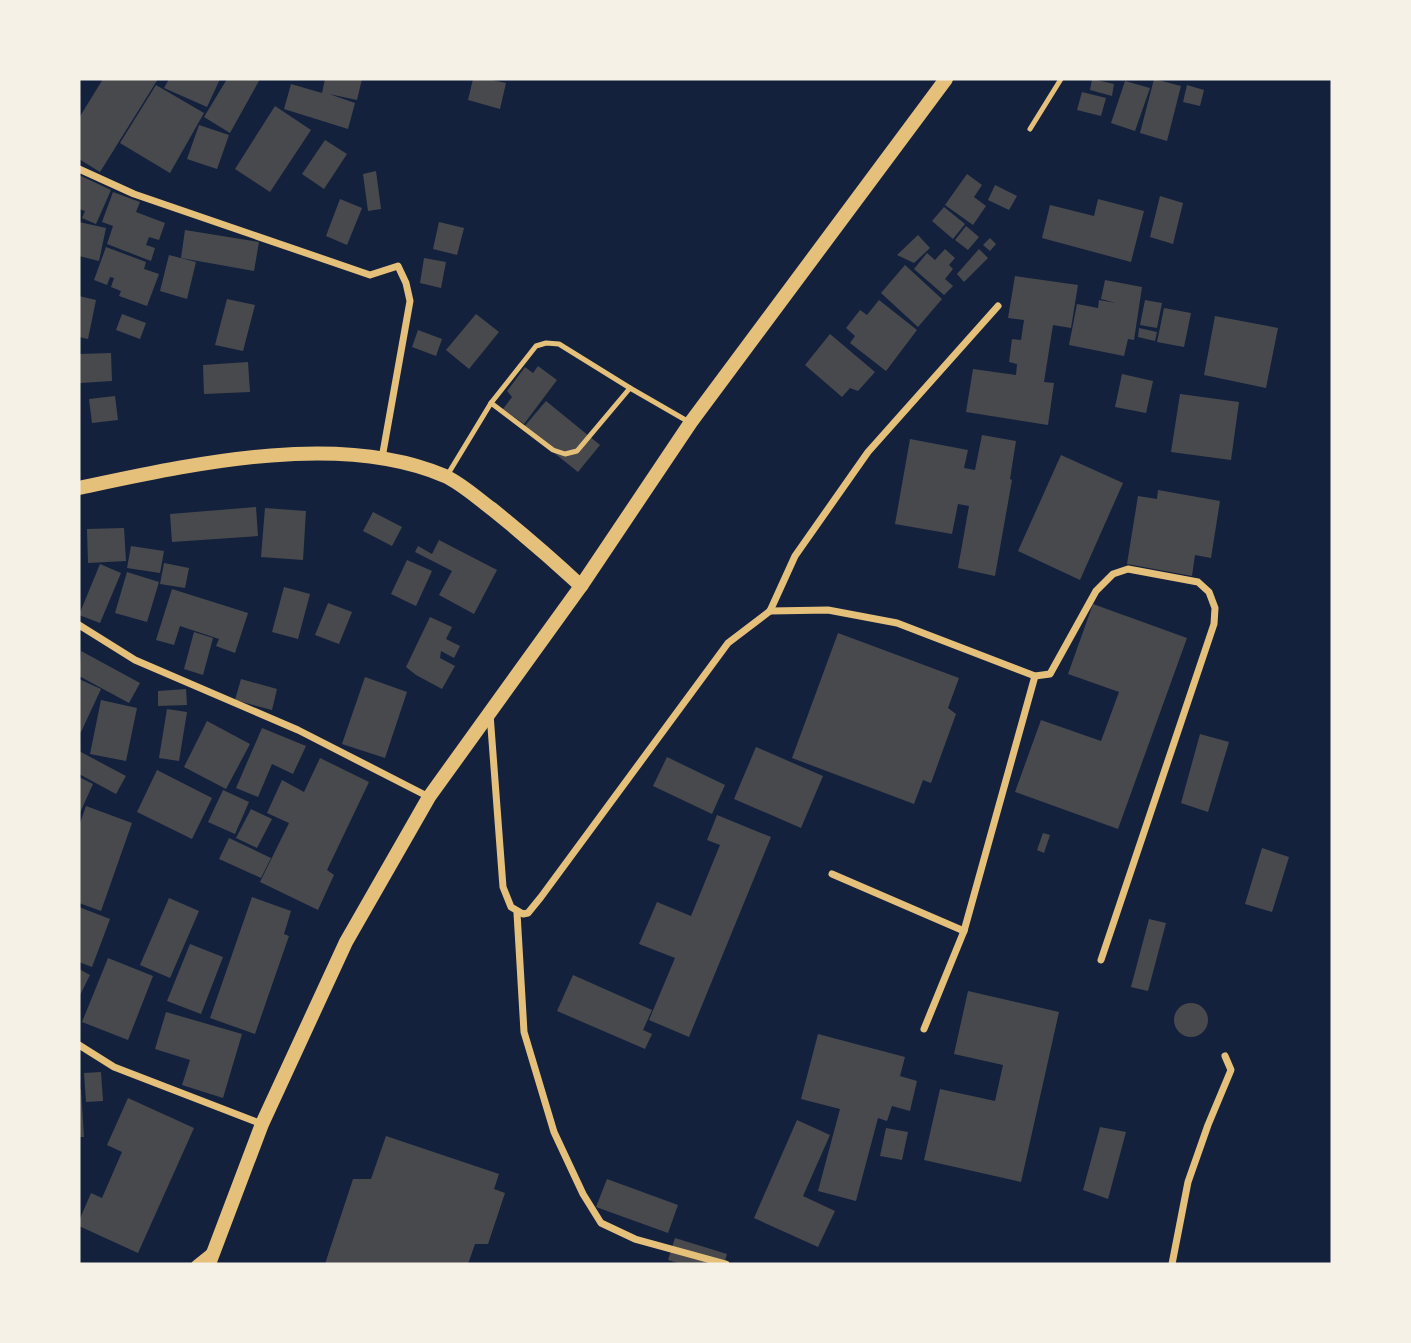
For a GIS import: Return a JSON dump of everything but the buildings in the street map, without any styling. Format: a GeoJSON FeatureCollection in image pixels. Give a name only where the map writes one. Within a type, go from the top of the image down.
{"type":"FeatureCollection","features":[{"type":"Feature","properties":{"kind":"main road"},"geometry":{"type":"LineString","coordinates":[[211,1257],[261,1124],[346,942],[429,797],[581,586],[691,422],[946,79]]}},
{"type":"Feature","properties":{"kind":"main road"},"geometry":{"type":"LineString","coordinates":[[79,488],[208,461],[353,454],[382,458],[446,477],[467,489],[530,539],[581,586]]}},
{"type":"Feature","properties":{"kind":"street"},"geometry":{"type":"LineString","coordinates":[[79,169],[134,194],[370,275],[398,266],[410,301],[382,458]]}},
{"type":"Feature","properties":{"kind":"street"},"geometry":{"type":"LineString","coordinates":[[517,913],[528,913],[541,897],[728,643],[770,611],[795,556],[868,452],[998,306]]}},
{"type":"Feature","properties":{"kind":"street"},"geometry":{"type":"LineString","coordinates":[[770,611],[828,610],[897,623],[1035,676],[1050,674],[1096,591],[1113,575],[1128,569],[1186,579],[1198,582],[1209,592],[1215,608],[1214,624],[1101,960]]}},
{"type":"Feature","properties":{"kind":"street"},"geometry":{"type":"LineString","coordinates":[[79,625],[135,660],[298,730],[429,797]]}},
{"type":"Feature","properties":{"kind":"street"},"geometry":{"type":"LineString","coordinates":[[924,1029],[964,931],[1035,676]]}},
{"type":"Feature","properties":{"kind":"street"},"geometry":{"type":"LineString","coordinates":[[490,710],[503,887],[511,907],[517,913],[524,1032],[554,1132],[583,1194],[601,1223],[635,1240],[726,1264]]}},
{"type":"Feature","properties":{"kind":"street"},"geometry":{"type":"LineString","coordinates":[[832,874],[964,931]]}},
{"type":"Feature","properties":{"kind":"street"},"geometry":{"type":"LineString","coordinates":[[79,1045],[114,1067],[261,1124]]}},
{"type":"Feature","properties":{"kind":"street"},"geometry":{"type":"LineString","coordinates":[[1172,1264],[1188,1182],[1231,1070],[1225,1056]]}},
{"type":"Feature","properties":{"kind":"street"},"geometry":{"type":"LineString","coordinates":[[195,1264],[211,1257]]}},
{"type":"Feature","properties":{"kind":"lane"},"geometry":{"type":"LineString","coordinates":[[1030,129],[1061,79]]}},
{"type":"Feature","properties":{"kind":"lane"},"geometry":{"type":"LineString","coordinates":[[446,477],[491,403],[536,346],[546,343],[559,344],[629,388],[691,422]]}},
{"type":"Feature","properties":{"kind":"lane"},"geometry":{"type":"LineString","coordinates":[[491,403],[553,450],[565,454],[577,451],[629,388]]}}]}
